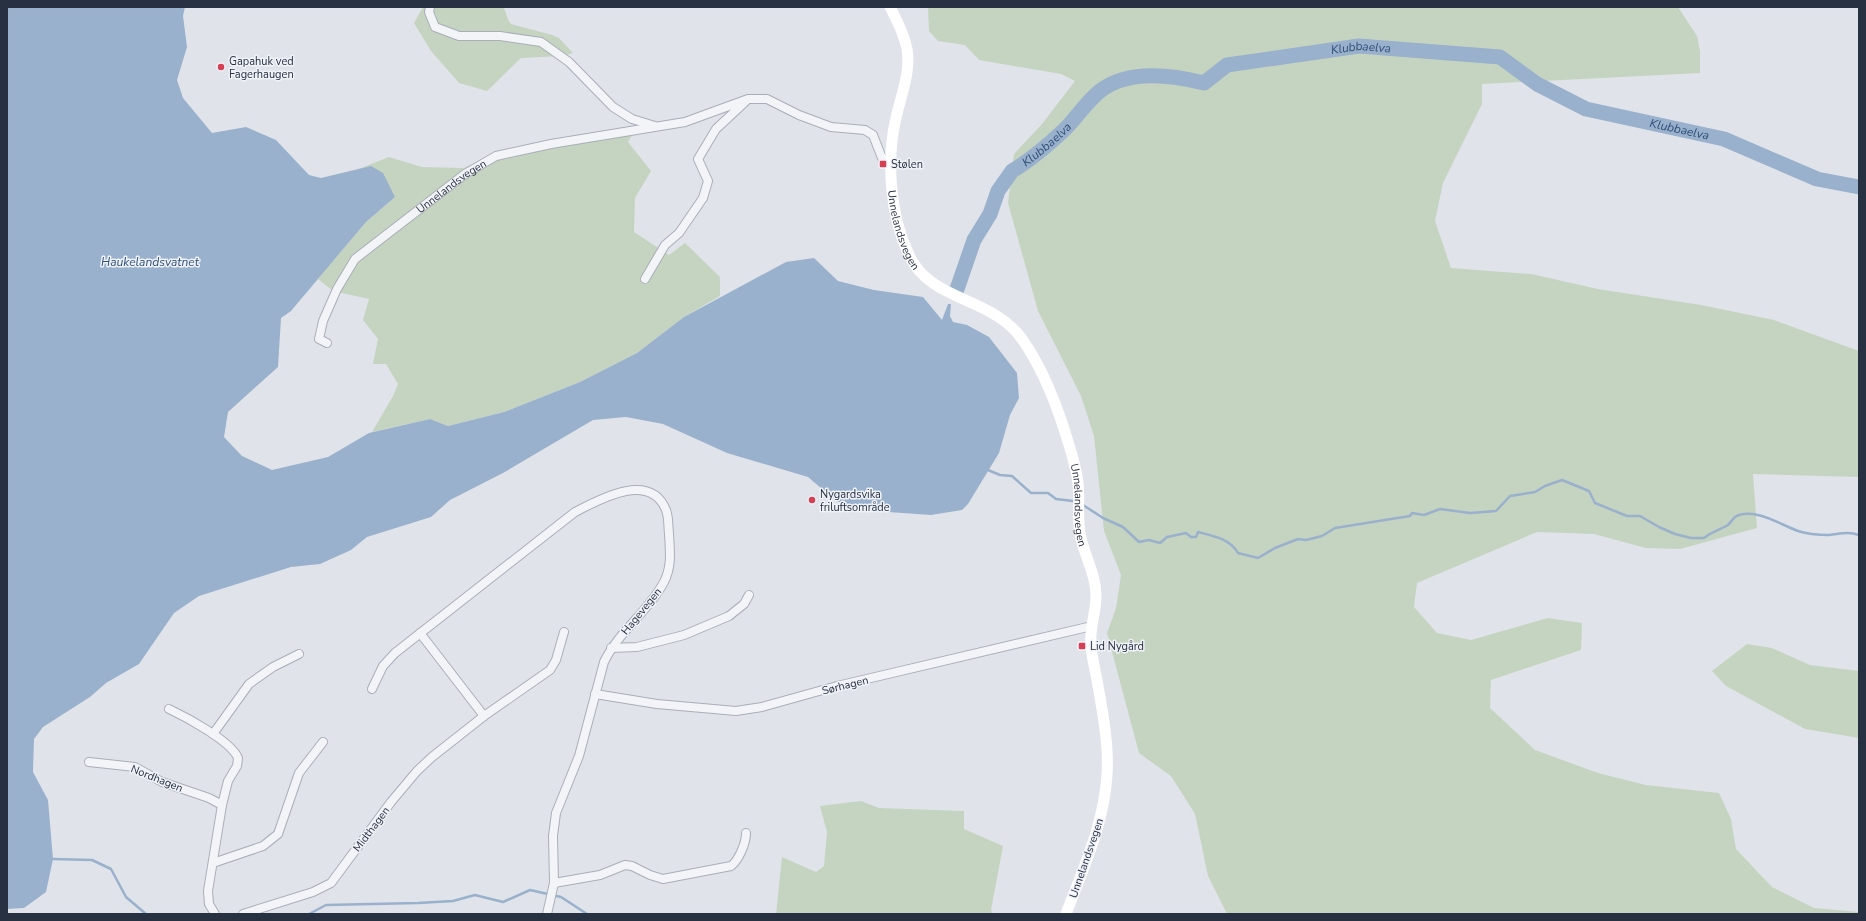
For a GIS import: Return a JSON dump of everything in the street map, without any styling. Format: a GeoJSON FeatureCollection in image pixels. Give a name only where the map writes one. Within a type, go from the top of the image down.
{"type":"FeatureCollection","features":[{"type":"Feature","properties":{"kind":"main road","name":"Unnelandsvegen"},"geometry":{"type":"LineString","coordinates":[[890,7],[901,30],[907,49],[908,66],[895,120],[890,160],[892,194],[900,230],[909,255],[917,269],[937,288],[984,309],[1007,323],[1027,347],[1044,375],[1058,408],[1078,482],[1078,515],[1080,534],[1083,550],[1092,572],[1095,590],[1091,646],[1098,684],[1108,760],[1107,777],[1100,820],[1066,914]]}},
{"type":"Feature","properties":{"kind":"street","name":"Unnelandsvegen"},"geometry":{"type":"LineString","coordinates":[[430,7],[428,12],[435,27],[459,36],[500,36],[541,42],[570,62],[613,106],[632,119],[658,127]]}},
{"type":"Feature","properties":{"kind":"street","name":"Unnelandsvegen"},"geometry":{"type":"LineString","coordinates":[[327,343],[319,339],[323,321],[337,289],[355,259],[479,164],[496,156],[551,144],[685,122],[748,99],[767,99],[799,115],[831,126],[865,130],[873,135],[882,158],[890,160]]}},
{"type":"Feature","properties":{"kind":"street"},"geometry":{"type":"LineString","coordinates":[[645,279],[665,245],[679,233],[704,198],[708,181],[698,159],[716,129],[748,99]]}},
{"type":"Feature","properties":{"kind":"street","name":"Hagevegen"},"geometry":{"type":"LineString","coordinates":[[372,689],[383,666],[395,653],[575,512],[610,495],[634,490],[642,490],[655,496],[666,510],[670,568],[656,594],[611,648],[604,662],[579,756],[556,813],[553,836],[553,890],[547,914]]}},
{"type":"Feature","properties":{"kind":"street"},"geometry":{"type":"LineString","coordinates":[[611,648],[637,647],[684,635],[738,611],[749,595]]}},
{"type":"Feature","properties":{"kind":"street","name":"Sørhagen"},"geometry":{"type":"LineString","coordinates":[[595,694],[657,704],[736,711],[762,707],[849,683],[1092,626]]}},
{"type":"Feature","properties":{"kind":"street","name":"Midthagen"},"geometry":{"type":"LineString","coordinates":[[242,914],[313,892],[331,883],[391,802],[417,771],[444,747],[484,716],[550,670],[556,660],[564,632]]}},
{"type":"Feature","properties":{"kind":"street"},"geometry":{"type":"LineString","coordinates":[[420,633],[484,716]]}},
{"type":"Feature","properties":{"kind":"street"},"geometry":{"type":"LineString","coordinates":[[213,734],[249,684],[273,667],[299,654]]}},
{"type":"Feature","properties":{"kind":"street"},"geometry":{"type":"LineString","coordinates":[[168,709],[213,734],[233,750],[238,758],[236,766],[228,781],[222,804],[213,863],[208,898],[215,914]]}},
{"type":"Feature","properties":{"kind":"street"},"geometry":{"type":"LineString","coordinates":[[213,863],[263,846],[278,834],[299,773],[323,742]]}},
{"type":"Feature","properties":{"kind":"street","name":"Nordhagen"},"geometry":{"type":"LineString","coordinates":[[89,762],[135,767],[162,782],[222,804]]}},
{"type":"Feature","properties":{"kind":"street"},"geometry":{"type":"LineString","coordinates":[[553,890],[600,875],[625,865],[632,866],[650,875],[663,879],[726,868],[735,863],[746,839],[746,834]]}},
{"type":"Feature","properties":{"kind":"green space"},"geometry":{"type":"Polygon","coordinates":[[[423,7],[503,7],[511,24],[559,38],[573,53],[562,56],[521,58],[487,91],[459,83],[431,51],[414,23],[423,7]]]}},
{"type":"Feature","properties":{"kind":"green space"},"geometry":{"type":"Polygon","coordinates":[[[928,7],[1678,7],[1697,36],[1700,51],[1700,73],[1482,84],[1482,104],[1443,183],[1435,221],[1451,268],[1531,274],[1598,289],[1701,305],[1774,320],[1859,351],[1859,477],[1753,474],[1757,528],[1680,549],[1646,548],[1594,534],[1537,532],[1417,583],[1414,607],[1437,633],[1471,640],[1548,618],[1582,623],[1581,650],[1491,680],[1490,708],[1535,750],[1598,773],[1646,785],[1719,793],[1731,819],[1736,849],[1772,887],[1814,908],[1859,912],[1859,914],[1227,914],[1208,876],[1195,814],[1171,776],[1139,753],[1107,633],[1116,608],[1121,575],[1104,531],[1094,436],[1081,396],[1038,311],[1008,203],[1014,154],[1042,124],[1075,81],[1061,74],[979,60],[965,45],[938,41],[929,31],[928,7]]]}},
{"type":"Feature","properties":{"kind":"green space"},"geometry":{"type":"Polygon","coordinates":[[[637,127],[628,142],[651,171],[635,198],[634,232],[669,255],[685,243],[720,277],[720,296],[684,317],[637,353],[580,382],[504,412],[448,426],[430,419],[372,432],[393,396],[398,384],[386,364],[373,364],[378,339],[363,320],[369,299],[333,291],[318,279],[366,222],[395,197],[371,166],[356,170],[389,157],[422,167],[464,168],[490,156],[637,127]]]}},
{"type":"Feature","properties":{"kind":"green space"},"geometry":{"type":"Polygon","coordinates":[[[1747,644],[1772,648],[1810,665],[1859,671],[1859,738],[1805,729],[1726,686],[1712,671],[1747,644]]]}},
{"type":"Feature","properties":{"kind":"green space"},"geometry":{"type":"Polygon","coordinates":[[[861,801],[879,808],[964,811],[964,829],[1003,846],[991,910],[993,914],[776,914],[782,857],[816,872],[824,866],[827,832],[820,806],[861,801]]]}},
{"type":"Feature","properties":{"kind":"water","name":"Haukelandsvatnet"},"geometry":{"type":"Polygon","coordinates":[[[7,7],[185,7],[183,16],[187,47],[177,80],[183,98],[212,133],[246,127],[276,140],[309,175],[321,178],[371,166],[383,173],[395,197],[366,222],[291,311],[281,318],[278,367],[228,412],[224,437],[242,456],[272,470],[328,457],[369,433],[430,419],[448,426],[504,412],[580,382],[637,353],[684,317],[786,262],[814,258],[838,281],[874,290],[923,297],[942,320],[948,304],[951,304],[950,316],[953,322],[967,325],[989,337],[1017,373],[1019,398],[1010,415],[999,453],[968,504],[962,510],[931,515],[860,510],[836,501],[808,477],[727,453],[663,424],[626,417],[593,420],[503,473],[450,500],[431,517],[367,537],[351,550],[320,564],[291,567],[199,596],[174,613],[139,664],[106,683],[90,697],[43,727],[34,739],[33,772],[48,800],[53,859],[46,892],[24,908],[7,909],[7,7]]]}},
{"type":"Feature","properties":{"kind":"waterway","name":"Klubbaelva"},"geometry":{"type":"LineString","coordinates":[[956,292],[974,240],[990,214],[998,191],[1012,171],[1032,158],[1051,142],[1068,126],[1095,95],[1111,84],[1124,79],[1150,76],[1164,76],[1204,83],[1227,65],[1359,46],[1500,57],[1537,84],[1586,109],[1724,139],[1817,179],[1859,187]]}},
{"type":"Feature","properties":{"kind":"waterway"},"geometry":{"type":"LineString","coordinates":[[988,470],[1000,475],[1012,476],[1031,493],[1048,493],[1056,499],[1073,501]]}},
{"type":"Feature","properties":{"kind":"waterway"},"geometry":{"type":"LineString","coordinates":[[1083,505],[1103,518],[1123,527],[1139,542],[1149,540],[1160,543],[1167,537],[1186,533],[1191,537],[1196,537],[1198,532],[1226,541],[1231,544],[1238,553],[1258,558],[1275,548],[1298,539],[1306,540],[1322,536],[1335,528],[1410,516],[1412,513],[1424,515],[1440,509],[1470,513],[1496,511],[1510,496],[1535,492],[1545,486],[1562,480],[1589,491],[1595,503],[1627,516],[1640,516],[1675,534],[1691,538],[1704,538],[1728,525],[1736,516],[1746,514],[1754,514],[1769,518],[1805,533],[1818,535],[1848,533],[1859,535]]}},
{"type":"Feature","properties":{"kind":"waterway"},"geometry":{"type":"LineString","coordinates":[[53,859],[92,860],[111,869],[126,897],[146,914]]}},
{"type":"Feature","properties":{"kind":"waterway"},"geometry":{"type":"LineString","coordinates":[[309,914],[326,905],[453,901],[475,895],[503,902],[530,890],[561,897],[587,914]]}},
{"type":"Feature","properties":{"kind":"place","name":"Gapahuk ved Fagerhaugen"},"geometry":{"type":"Point","coordinates":[221,67]}},
{"type":"Feature","properties":{"kind":"place","name":"Stølen"},"geometry":{"type":"Point","coordinates":[883,164]}},
{"type":"Feature","properties":{"kind":"place","name":"Nygardsvika friluftsområde"},"geometry":{"type":"Point","coordinates":[812,500]}},
{"type":"Feature","properties":{"kind":"place","name":"Lid Nygård"},"geometry":{"type":"Point","coordinates":[1082,646]}}]}
